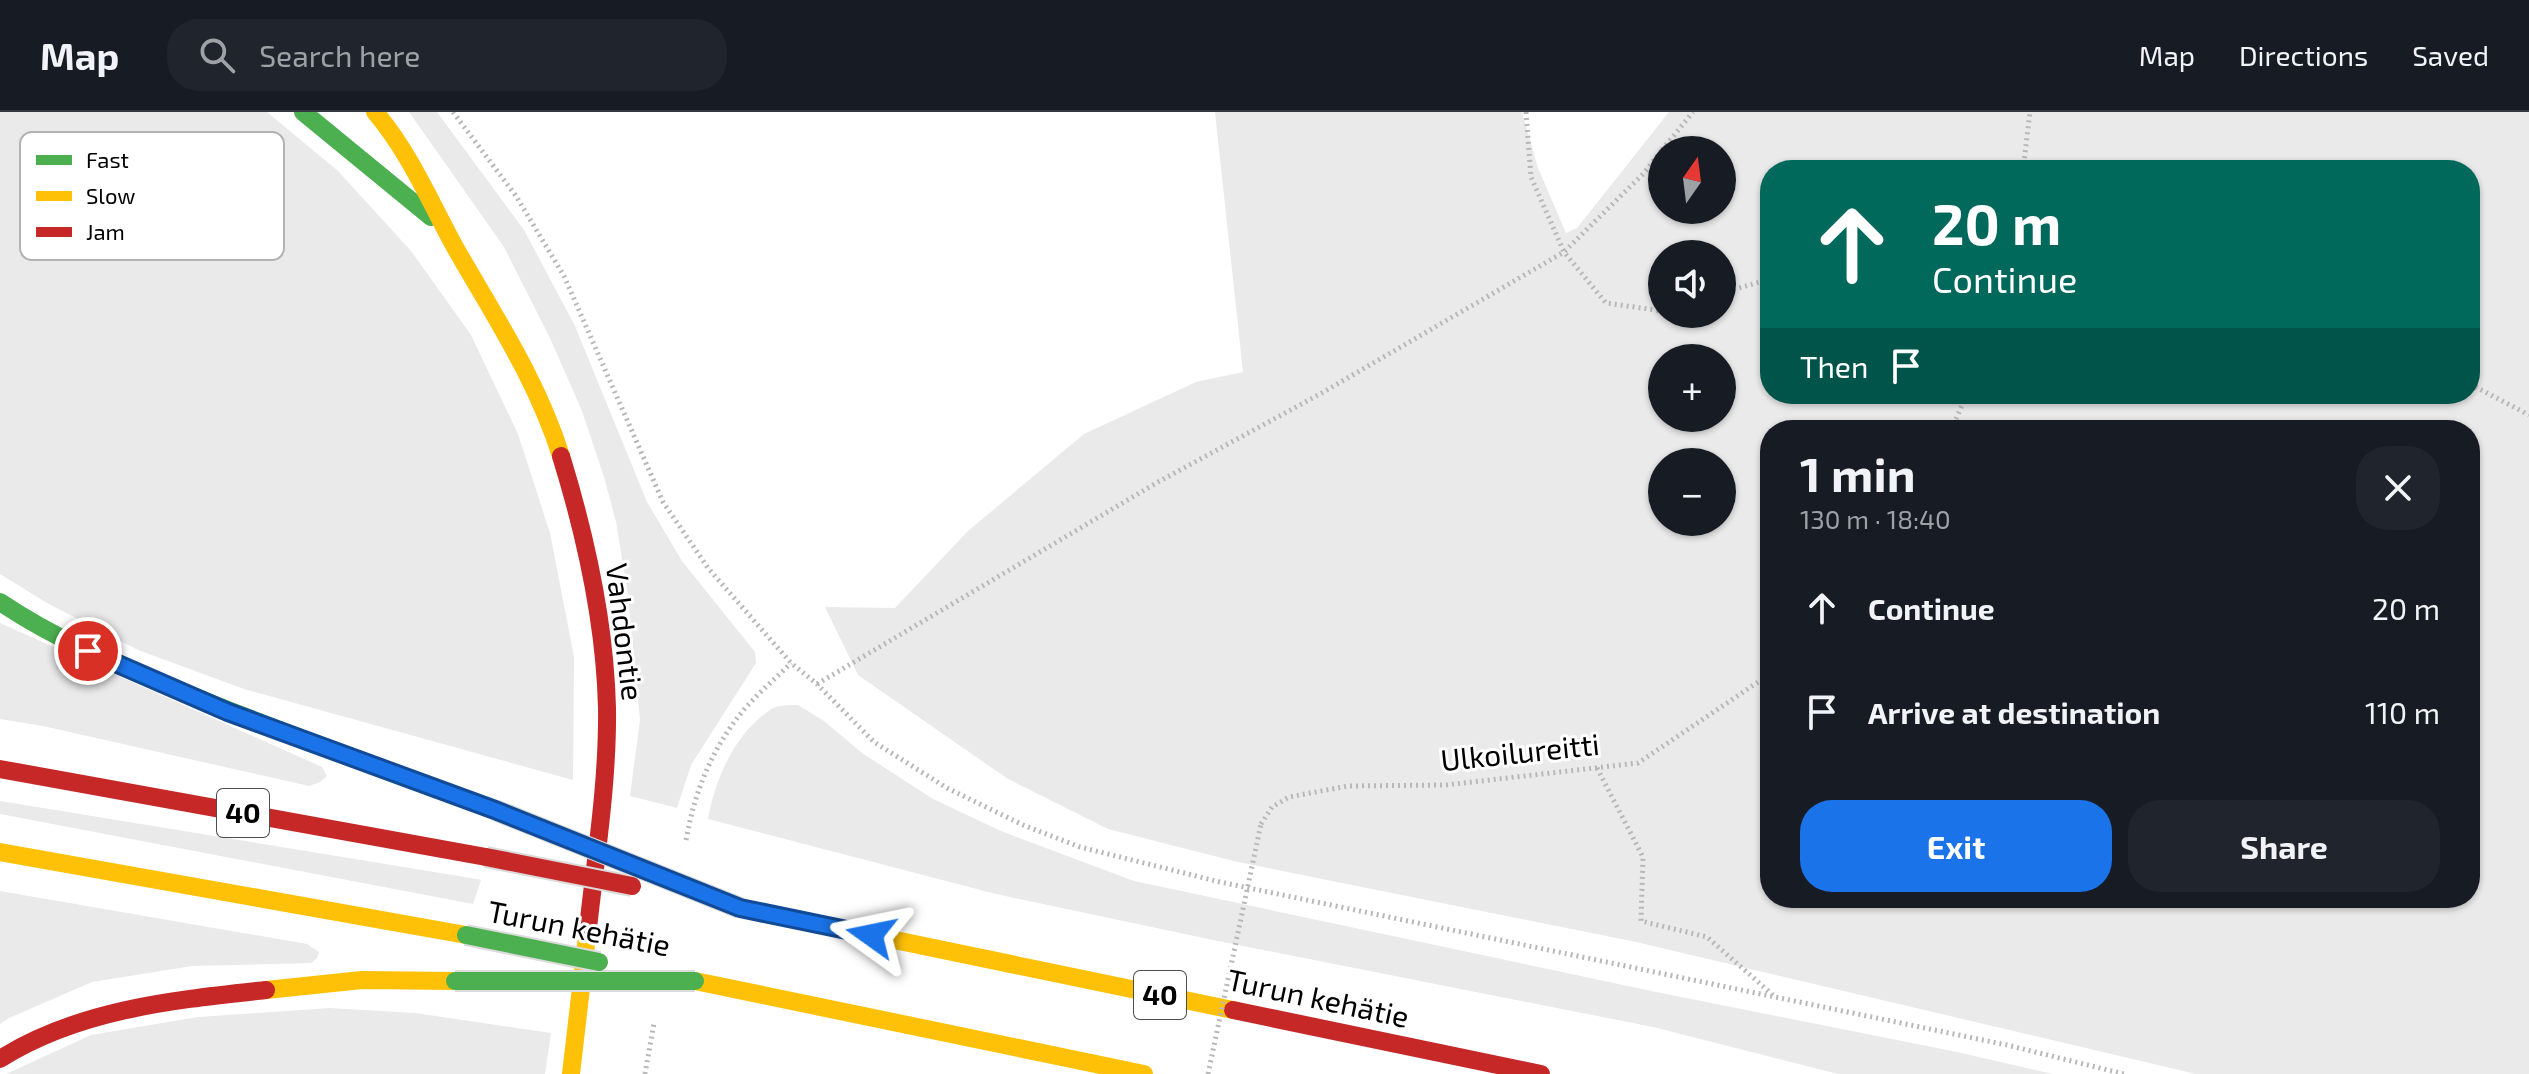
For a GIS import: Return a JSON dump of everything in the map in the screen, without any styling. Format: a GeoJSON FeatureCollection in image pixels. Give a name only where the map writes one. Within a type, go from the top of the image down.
{"type":"FeatureCollection","features":[{"type":"Feature","properties":{"kind":"main road","name":"Vahdontie"},"geometry":{"type":"LineString","coordinates":[[303,112],[444,228]]}},
{"type":"Feature","properties":{"kind":"main road","name":"Vahdontie"},"geometry":{"type":"LineString","coordinates":[[375,112],[393,131],[444,228],[530,378],[547,417],[576,511],[596,598],[606,687],[607,731],[571,1074]]}},
{"type":"Feature","properties":{"kind":"main road"},"geometry":{"type":"LineString","coordinates":[[0,602],[33,623],[228,712],[495,810],[740,908]]}},
{"type":"Feature","properties":{"kind":"main road","name":"Turun kehätie"},"geometry":{"type":"LineString","coordinates":[[0,769],[486,857],[1541,1074]]}},
{"type":"Feature","properties":{"kind":"main road","name":"Turun kehätie"},"geometry":{"type":"LineString","coordinates":[[0,852],[466,935],[1144,1074]]}},
{"type":"Feature","properties":{"kind":"main road"},"geometry":{"type":"LineString","coordinates":[[0,1059],[22,1045],[101,1015],[175,1000],[362,980],[695,981]]}},
{"type":"Feature","properties":{"kind":"path"},"geometry":{"type":"LineString","coordinates":[[453,112],[516,196],[564,276],[663,502],[708,568],[791,663],[817,684],[874,742],[947,788],[1023,825],[1080,847],[1220,882],[2007,1045],[2124,1074]]}},
{"type":"Feature","properties":{"kind":"path"},"geometry":{"type":"LineString","coordinates":[[1526,112],[1531,177],[1564,252],[1606,303],[1648,309]]}},
{"type":"Feature","properties":{"kind":"path"},"geometry":{"type":"LineString","coordinates":[[1673,136],[1693,112]]}},
{"type":"Feature","properties":{"kind":"path"},"geometry":{"type":"LineString","coordinates":[[2024,160],[2030,112]]}},
{"type":"Feature","properties":{"kind":"path"},"geometry":{"type":"LineString","coordinates":[[817,684],[1158,482],[1320,394],[1564,252],[1648,168]]}},
{"type":"Feature","properties":{"kind":"path"},"geometry":{"type":"LineString","coordinates":[[1736,289],[1760,282]]}},
{"type":"Feature","properties":{"kind":"path"},"geometry":{"type":"LineString","coordinates":[[2480,389],[2529,415]]}},
{"type":"Feature","properties":{"kind":"path","name":"Ulkoilureitti"},"geometry":{"type":"LineString","coordinates":[[1208,1074],[1261,824],[1272,807],[1289,797],[1348,786],[1446,785],[1638,763],[1760,681]]}},
{"type":"Feature","properties":{"kind":"path"},"geometry":{"type":"LineString","coordinates":[[1597,768],[1643,857],[1641,921],[1707,937],[1775,996]]}},
{"type":"Feature","properties":{"kind":"shaded area"},"geometry":{"type":"Polygon","coordinates":[[[0,112],[267,112],[338,171],[411,251],[471,335],[518,434],[550,533],[574,657],[573,780],[244,689],[138,650],[47,603],[0,574],[0,112]]]}},
{"type":"Feature","properties":{"kind":"shaded area"},"geometry":{"type":"Polygon","coordinates":[[[409,112],[437,112],[524,230],[575,326],[647,502],[682,561],[755,652],[756,663],[691,765],[677,808],[630,796],[640,720],[627,588],[616,522],[582,411],[550,338],[504,247],[409,112]]]}},
{"type":"Feature","properties":{"kind":"shaded area"},"geometry":{"type":"Polygon","coordinates":[[[1215,112],[1522,112],[1538,168],[1566,233],[1577,228],[1648,138],[1648,224],[1736,224],[1736,136],[1650,136],[1669,112],[2529,112],[2529,1074],[2196,1074],[1636,942],[1238,862],[1108,829],[1008,779],[858,675],[825,607],[895,608],[968,531],[1084,434],[1196,382],[1243,372],[1215,112]]]}},
{"type":"Feature","properties":{"kind":"shaded area"},"geometry":{"type":"Polygon","coordinates":[[[0,623],[322,767],[327,776],[309,786],[0,719],[0,623]]]}},
{"type":"Feature","properties":{"kind":"shaded area"},"geometry":{"type":"Polygon","coordinates":[[[798,705],[824,721],[862,753],[933,799],[1001,831],[1134,881],[2053,1074],[1838,1074],[1653,1027],[996,894],[708,819],[722,772],[748,729],[773,708],[798,705]]]}},
{"type":"Feature","properties":{"kind":"shaded area"},"geometry":{"type":"Polygon","coordinates":[[[0,801],[481,880],[473,904],[0,814],[0,801]]]}},
{"type":"Feature","properties":{"kind":"shaded area"},"geometry":{"type":"Polygon","coordinates":[[[0,891],[307,944],[319,952],[311,963],[192,966],[92,982],[0,1024],[0,891]]]}},
{"type":"Feature","properties":{"kind":"shaded area"},"geometry":{"type":"Polygon","coordinates":[[[330,1008],[415,1013],[551,1033],[545,1074],[6,1074],[91,1035],[198,1017],[330,1008]]]}},
{"type":"Feature","properties":{"kind":"traffic: fast"},"geometry":{"type":"LineString","coordinates":[[303,112],[431,217]]}},
{"type":"Feature","properties":{"kind":"traffic: fast"},"geometry":{"type":"LineString","coordinates":[[0,602],[65,640],[134,671],[259,722],[495,810]]}},
{"type":"Feature","properties":{"kind":"traffic: fast"},"geometry":{"type":"LineString","coordinates":[[466,935],[599,962]]}},
{"type":"Feature","properties":{"kind":"traffic: fast"},"geometry":{"type":"LineString","coordinates":[[455,981],[695,981]]}},
{"type":"Feature","properties":{"kind":"traffic: slow"},"geometry":{"type":"LineString","coordinates":[[375,112],[409,161],[514,350],[540,401],[561,456]]}},
{"type":"Feature","properties":{"kind":"traffic: slow"},"geometry":{"type":"LineString","coordinates":[[495,810],[740,908]]}},
{"type":"Feature","properties":{"kind":"traffic: slow"},"geometry":{"type":"LineString","coordinates":[[0,852],[466,935]]}},
{"type":"Feature","properties":{"kind":"traffic: slow"},"geometry":{"type":"LineString","coordinates":[[740,908],[1233,1010]]}},
{"type":"Feature","properties":{"kind":"traffic: slow"},"geometry":{"type":"LineString","coordinates":[[571,1074],[588,928]]}},
{"type":"Feature","properties":{"kind":"traffic: slow"},"geometry":{"type":"LineString","coordinates":[[266,990],[362,980],[455,981]]}},
{"type":"Feature","properties":{"kind":"traffic: slow"},"geometry":{"type":"LineString","coordinates":[[695,981],[1144,1074]]}},
{"type":"Feature","properties":{"kind":"traffic: jam"},"geometry":{"type":"LineString","coordinates":[[561,456],[593,580],[607,708],[606,763],[588,928]]}},
{"type":"Feature","properties":{"kind":"traffic: jam"},"geometry":{"type":"LineString","coordinates":[[0,769],[486,857]]}},
{"type":"Feature","properties":{"kind":"traffic: jam"},"geometry":{"type":"LineString","coordinates":[[486,857],[632,886]]}},
{"type":"Feature","properties":{"kind":"traffic: jam"},"geometry":{"type":"LineString","coordinates":[[0,1059],[30,1042],[95,1018],[163,1003],[266,990]]}},
{"type":"Feature","properties":{"kind":"traffic: jam"},"geometry":{"type":"LineString","coordinates":[[1233,1010],[1541,1074]]}},
{"type":"Feature","properties":{"kind":"route"},"geometry":{"type":"LineString","coordinates":[[88,651],[228,712],[495,810],[740,908],[871,935]]}}]}
